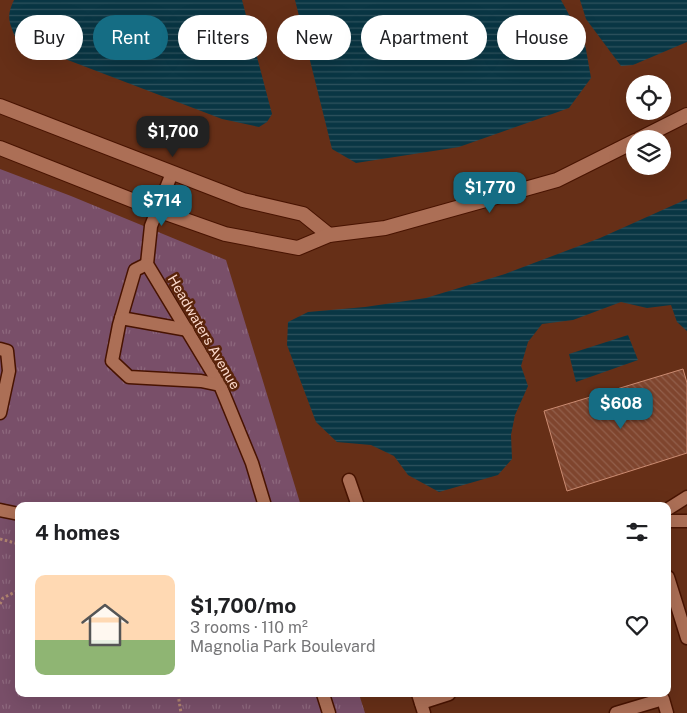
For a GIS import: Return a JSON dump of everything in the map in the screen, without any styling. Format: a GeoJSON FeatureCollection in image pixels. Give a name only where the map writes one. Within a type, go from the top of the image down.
{"type":"FeatureCollection","features":[{"type":"Feature","properties":{"kind":"street"},"geometry":{"type":"LineString","coordinates":[[0,106],[243,200],[303,214],[328,235]]}},
{"type":"Feature","properties":{"kind":"street"},"geometry":{"type":"LineString","coordinates":[[657,130],[687,115]]}},
{"type":"Feature","properties":{"kind":"street"},"geometry":{"type":"LineString","coordinates":[[0,148],[157,210],[225,234],[298,248],[328,235],[385,228],[557,180],[626,146]]}},
{"type":"Feature","properties":{"kind":"lane"},"geometry":{"type":"LineString","coordinates":[[172,173],[151,226],[147,264],[135,270],[121,318],[112,360],[128,377],[201,381],[220,385]]}},
{"type":"Feature","properties":{"kind":"lane","name":"Headwaters Avenue"},"geometry":{"type":"LineString","coordinates":[[147,264],[220,385],[252,463],[264,502]]}},
{"type":"Feature","properties":{"kind":"lane"},"geometry":{"type":"LineString","coordinates":[[121,318],[188,330]]}},
{"type":"Feature","properties":{"kind":"lane"},"geometry":{"type":"LineString","coordinates":[[0,349],[7,351],[9,371],[0,413]]}},
{"type":"Feature","properties":{"kind":"lane"},"geometry":{"type":"LineString","coordinates":[[350,480],[357,502]]}},
{"type":"Feature","properties":{"kind":"lane"},"geometry":{"type":"LineString","coordinates":[[671,508],[687,497]]}},
{"type":"Feature","properties":{"kind":"lane"},"geometry":{"type":"LineString","coordinates":[[0,510],[15,513]]}},
{"type":"Feature","properties":{"kind":"lane"},"geometry":{"type":"LineString","coordinates":[[671,520],[687,521]]}},
{"type":"Feature","properties":{"kind":"lane"},"geometry":{"type":"LineString","coordinates":[[671,587],[687,638]]}},
{"type":"Feature","properties":{"kind":"lane"},"geometry":{"type":"LineString","coordinates":[[324,697],[329,713]]}},
{"type":"Feature","properties":{"kind":"lane"},"geometry":{"type":"LineString","coordinates":[[421,703],[440,697]]}},
{"type":"Feature","properties":{"kind":"lane"},"geometry":{"type":"LineString","coordinates":[[616,713],[662,699],[667,713]]}},
{"type":"Feature","properties":{"kind":"path"},"geometry":{"type":"LineString","coordinates":[[0,539],[15,543]]}},
{"type":"Feature","properties":{"kind":"path"},"geometry":{"type":"LineString","coordinates":[[0,604],[3,598],[15,592]]}},
{"type":"Feature","properties":{"kind":"path"},"geometry":{"type":"LineString","coordinates":[[178,697],[181,713]]}},
{"type":"Feature","properties":{"kind":"green space"},"geometry":{"type":"Polygon","coordinates":[[[0,169],[226,260],[300,502],[15,502],[15,697],[360,697],[365,713],[0,713],[0,169]]]}},
{"type":"Feature","properties":{"kind":"water"},"geometry":{"type":"Polygon","coordinates":[[[14,0],[242,0],[246,15],[178,15],[178,60],[258,60],[272,114],[267,122],[259,127],[222,119],[68,60],[83,60],[83,15],[15,15],[15,36],[9,20],[14,0]]]}},
{"type":"Feature","properties":{"kind":"water"},"geometry":{"type":"Polygon","coordinates":[[[295,0],[561,0],[569,15],[497,15],[497,60],[586,60],[586,50],[591,78],[569,108],[459,147],[356,163],[332,149],[310,60],[351,60],[351,15],[299,15],[295,0]]]}},
{"type":"Feature","properties":{"kind":"water"},"geometry":{"type":"Polygon","coordinates":[[[580,0],[687,0],[687,42],[633,65],[621,66],[585,15],[580,0]]]}},
{"type":"Feature","properties":{"kind":"water"},"geometry":{"type":"Polygon","coordinates":[[[687,199],[687,331],[677,322],[671,305],[647,308],[621,302],[573,320],[542,324],[528,342],[521,366],[528,386],[515,415],[511,435],[512,459],[498,475],[439,492],[408,475],[394,456],[371,445],[337,442],[316,422],[287,345],[288,322],[308,312],[365,307],[426,298],[505,274],[600,238],[687,199]]]}},
{"type":"Feature","properties":{"kind":"water"},"geometry":{"type":"Polygon","coordinates":[[[628,335],[638,360],[576,382],[569,354],[628,335]]]}},
{"type":"Feature","properties":{"kind":"building"},"geometry":{"type":"Polygon","coordinates":[[[683,369],[687,383],[687,453],[567,491],[544,411],[683,369]]]}}]}
